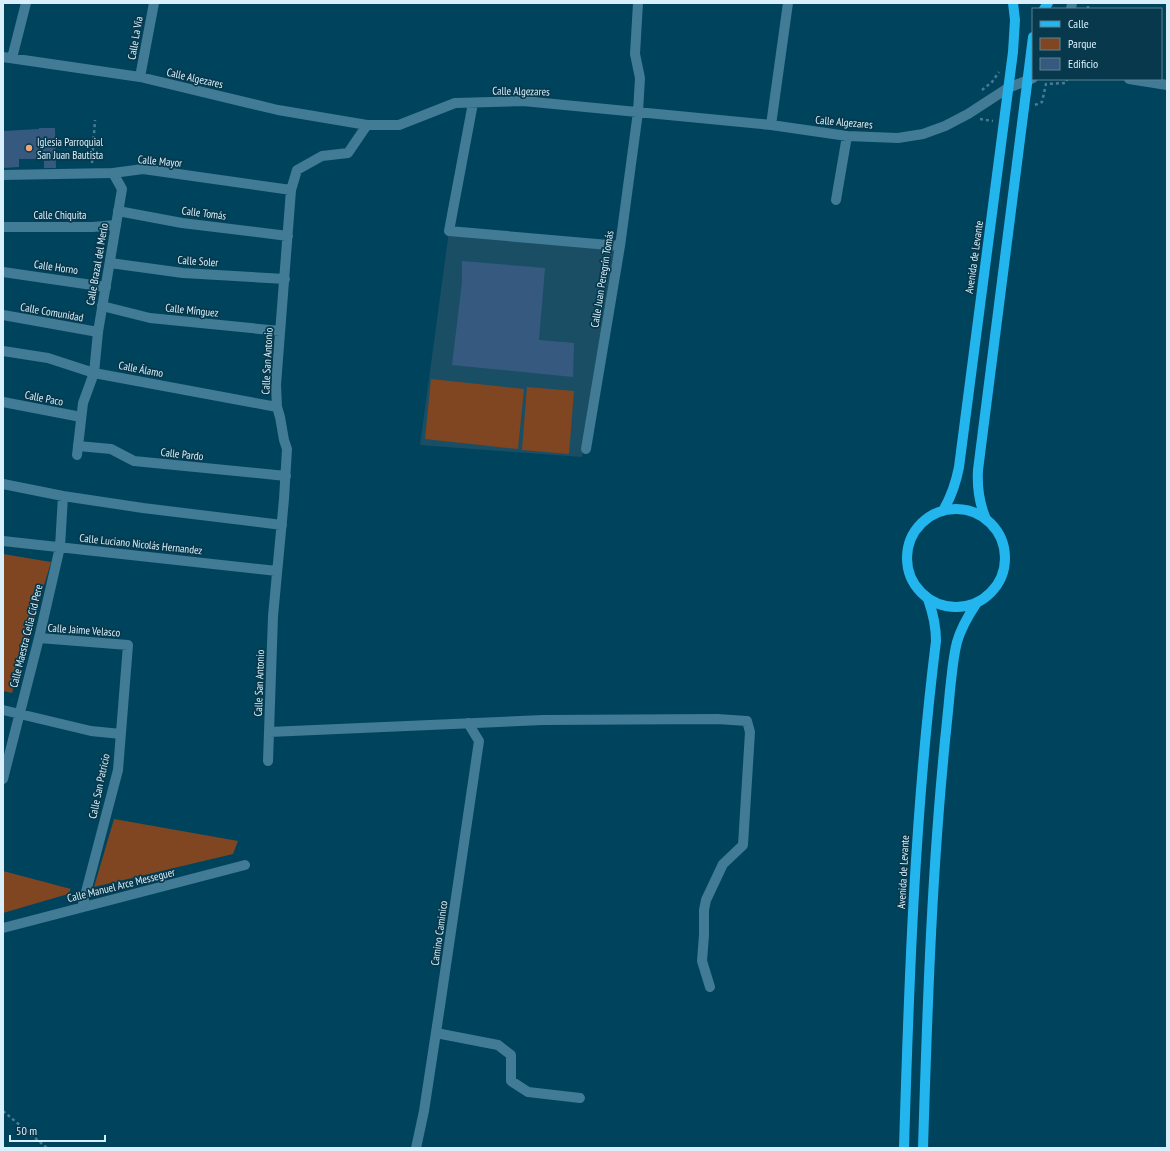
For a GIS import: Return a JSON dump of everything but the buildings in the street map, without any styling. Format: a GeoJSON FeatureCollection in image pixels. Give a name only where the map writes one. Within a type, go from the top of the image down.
{"type":"FeatureCollection","features":[{"type":"Feature","properties":{"kind":"main road","name":"Avenida de Levante"},"geometry":{"type":"LineString","coordinates":[[943,511],[950,499],[957,476],[1015,31],[1013,3]]}},
{"type":"Feature","properties":{"kind":"main road"},"geometry":{"type":"LineString","coordinates":[[986,518],[979,500],[977,480],[1030,79],[1032,51]]}},
{"type":"Feature","properties":{"kind":"main road"},"geometry":{"type":"LineString","coordinates":[[952,509],[965,510],[986,518],[998,531],[1005,547],[1006,564],[1004,573],[996,588],[983,600],[976,604],[956,608],[946,607],[928,599],[921,593],[911,577],[907,559],[910,541],[920,525],[926,519],[943,511],[952,509]]}},
{"type":"Feature","properties":{"kind":"main road","name":"Avenida de Levante"},"geometry":{"type":"LineString","coordinates":[[904,1148],[914,874],[936,641],[936,627],[928,599]]}},
{"type":"Feature","properties":{"kind":"main road"},"geometry":{"type":"LineString","coordinates":[[923,1148],[926,1023],[934,876],[946,729],[957,641],[967,618],[976,604]]}},
{"type":"Feature","properties":{"kind":"street"},"geometry":{"type":"LineString","coordinates":[[8,58],[26,3]]}},
{"type":"Feature","properties":{"kind":"street","name":"Calle La Vía"},"geometry":{"type":"LineString","coordinates":[[140,77],[154,3]]}},
{"type":"Feature","properties":{"kind":"street","name":"Calle Juan Peregrín Tomás"},"geometry":{"type":"LineString","coordinates":[[586,449],[620,246],[638,112],[640,78],[635,54],[638,3]]}},
{"type":"Feature","properties":{"kind":"street"},"geometry":{"type":"LineString","coordinates":[[771,125],[788,3]]}},
{"type":"Feature","properties":{"kind":"street","name":"Calle Algezares"},"geometry":{"type":"LineString","coordinates":[[8,58],[140,77],[278,110],[367,125],[399,125],[455,103],[523,101],[771,125],[847,136],[898,138],[923,134],[945,126],[968,114],[1008,88],[1030,79]]}},
{"type":"Feature","properties":{"kind":"street"},"geometry":{"type":"LineString","coordinates":[[1135,80],[1167,85]]}},
{"type":"Feature","properties":{"kind":"street"},"geometry":{"type":"LineString","coordinates":[[473,102],[449,231],[620,246]]}},
{"type":"Feature","properties":{"kind":"street","name":"Calle San Antonio"},"geometry":{"type":"LineString","coordinates":[[268,761],[273,616],[282,525],[287,449],[277,407],[276,385],[291,190],[297,170],[322,156],[348,153],[367,125]]}},
{"type":"Feature","properties":{"kind":"street"},"geometry":{"type":"LineString","coordinates":[[836,200],[847,136]]}},
{"type":"Feature","properties":{"kind":"street","name":"Calle Mayor"},"geometry":{"type":"LineString","coordinates":[[3,175],[113,173],[143,169],[291,190]]}},
{"type":"Feature","properties":{"kind":"street","name":"Calle Brazal del Merlo"},"geometry":{"type":"LineString","coordinates":[[78,450],[83,403],[94,373],[98,332],[122,189],[113,173]]}},
{"type":"Feature","properties":{"kind":"street","name":"Calle Tomás"},"geometry":{"type":"LineString","coordinates":[[118,211],[182,223],[288,236]]}},
{"type":"Feature","properties":{"kind":"street","name":"Calle Chiquita"},"geometry":{"type":"LineString","coordinates":[[3,227],[93,227],[116,225]]}},
{"type":"Feature","properties":{"kind":"street","name":"Calle Soler"},"geometry":{"type":"LineString","coordinates":[[110,263],[183,273],[285,279]]}},
{"type":"Feature","properties":{"kind":"street","name":"Calle Horno"},"geometry":{"type":"LineString","coordinates":[[3,272],[106,287]]}},
{"type":"Feature","properties":{"kind":"street","name":"Calle Mínguez"},"geometry":{"type":"LineString","coordinates":[[102,306],[150,318],[280,331]]}},
{"type":"Feature","properties":{"kind":"street","name":"Calle Comunidad"},"geometry":{"type":"LineString","coordinates":[[3,315],[98,332]]}},
{"type":"Feature","properties":{"kind":"street","name":"Calle Álamo"},"geometry":{"type":"LineString","coordinates":[[3,351],[48,358],[94,373],[277,407]]}},
{"type":"Feature","properties":{"kind":"street","name":"Calle Paco"},"geometry":{"type":"LineString","coordinates":[[3,402],[81,418]]}},
{"type":"Feature","properties":{"kind":"street","name":"Calle Pardo"},"geometry":{"type":"LineString","coordinates":[[78,450],[111,449],[134,461],[286,476]]}},
{"type":"Feature","properties":{"kind":"street"},"geometry":{"type":"LineString","coordinates":[[3,484],[63,496],[143,508],[282,525]]}},
{"type":"Feature","properties":{"kind":"street","name":"Calle Maestra Celia Cid Pere"},"geometry":{"type":"LineString","coordinates":[[3,779],[39,638],[60,547],[63,496]]}},
{"type":"Feature","properties":{"kind":"street","name":"Calle Luciano Nicolás Hernandez"},"geometry":{"type":"LineString","coordinates":[[3,541],[277,571]]}},
{"type":"Feature","properties":{"kind":"street","name":"Calle Jaime Velasco"},"geometry":{"type":"LineString","coordinates":[[39,638],[128,645]]}},
{"type":"Feature","properties":{"kind":"street","name":"Calle San Patricio"},"geometry":{"type":"LineString","coordinates":[[82,907],[118,770],[128,645]]}},
{"type":"Feature","properties":{"kind":"street"},"geometry":{"type":"LineString","coordinates":[[3,710],[91,731],[121,734]]}},
{"type":"Feature","properties":{"kind":"street"},"geometry":{"type":"LineString","coordinates":[[269,732],[543,720],[717,719],[747,721],[750,732],[743,845],[723,864],[706,900],[704,910],[702,961],[710,986]]}},
{"type":"Feature","properties":{"kind":"street","name":"Camino Caminico"},"geometry":{"type":"LineString","coordinates":[[416,1148],[424,1110],[436,1033],[479,741],[468,723]]}},
{"type":"Feature","properties":{"kind":"street","name":"Calle Manuel Arce Messeguer"},"geometry":{"type":"LineString","coordinates":[[3,928],[245,865]]}},
{"type":"Feature","properties":{"kind":"street"},"geometry":{"type":"LineString","coordinates":[[436,1033],[498,1045],[511,1055],[511,1081],[528,1092],[580,1098]]}},
{"type":"Feature","properties":{"kind":"path"},"geometry":{"type":"LineString","coordinates":[[91,173],[95,120]]}},
{"type":"Feature","properties":{"kind":"path"},"geometry":{"type":"LineString","coordinates":[[3,1111],[47,1148]]}},
{"type":"Feature","properties":{"kind":"shaded area"},"geometry":{"type":"Polygon","coordinates":[[[449,231],[620,246],[582,457],[420,445],[449,231]]]}},
{"type":"Feature","properties":{"kind":"green space"},"geometry":{"type":"Polygon","coordinates":[[[431,379],[524,389],[518,449],[425,439],[431,379]]]}},
{"type":"Feature","properties":{"kind":"green space"},"geometry":{"type":"Polygon","coordinates":[[[527,387],[574,391],[569,454],[522,450],[527,387]]]}},
{"type":"Feature","properties":{"kind":"green space"},"geometry":{"type":"Polygon","coordinates":[[[3,554],[51,562],[12,693],[3,691],[3,554]]]}},
{"type":"Feature","properties":{"kind":"green space"},"geometry":{"type":"Polygon","coordinates":[[[114,819],[238,841],[233,854],[94,887],[114,819]]]}},
{"type":"Feature","properties":{"kind":"green space"},"geometry":{"type":"Polygon","coordinates":[[[3,871],[71,889],[68,894],[3,913],[3,871]]]}},
{"type":"Feature","properties":{"kind":"place","name":"Iglesia Parroquial San Juan Bautista"},"geometry":{"type":"Point","coordinates":[29,148]}}]}
